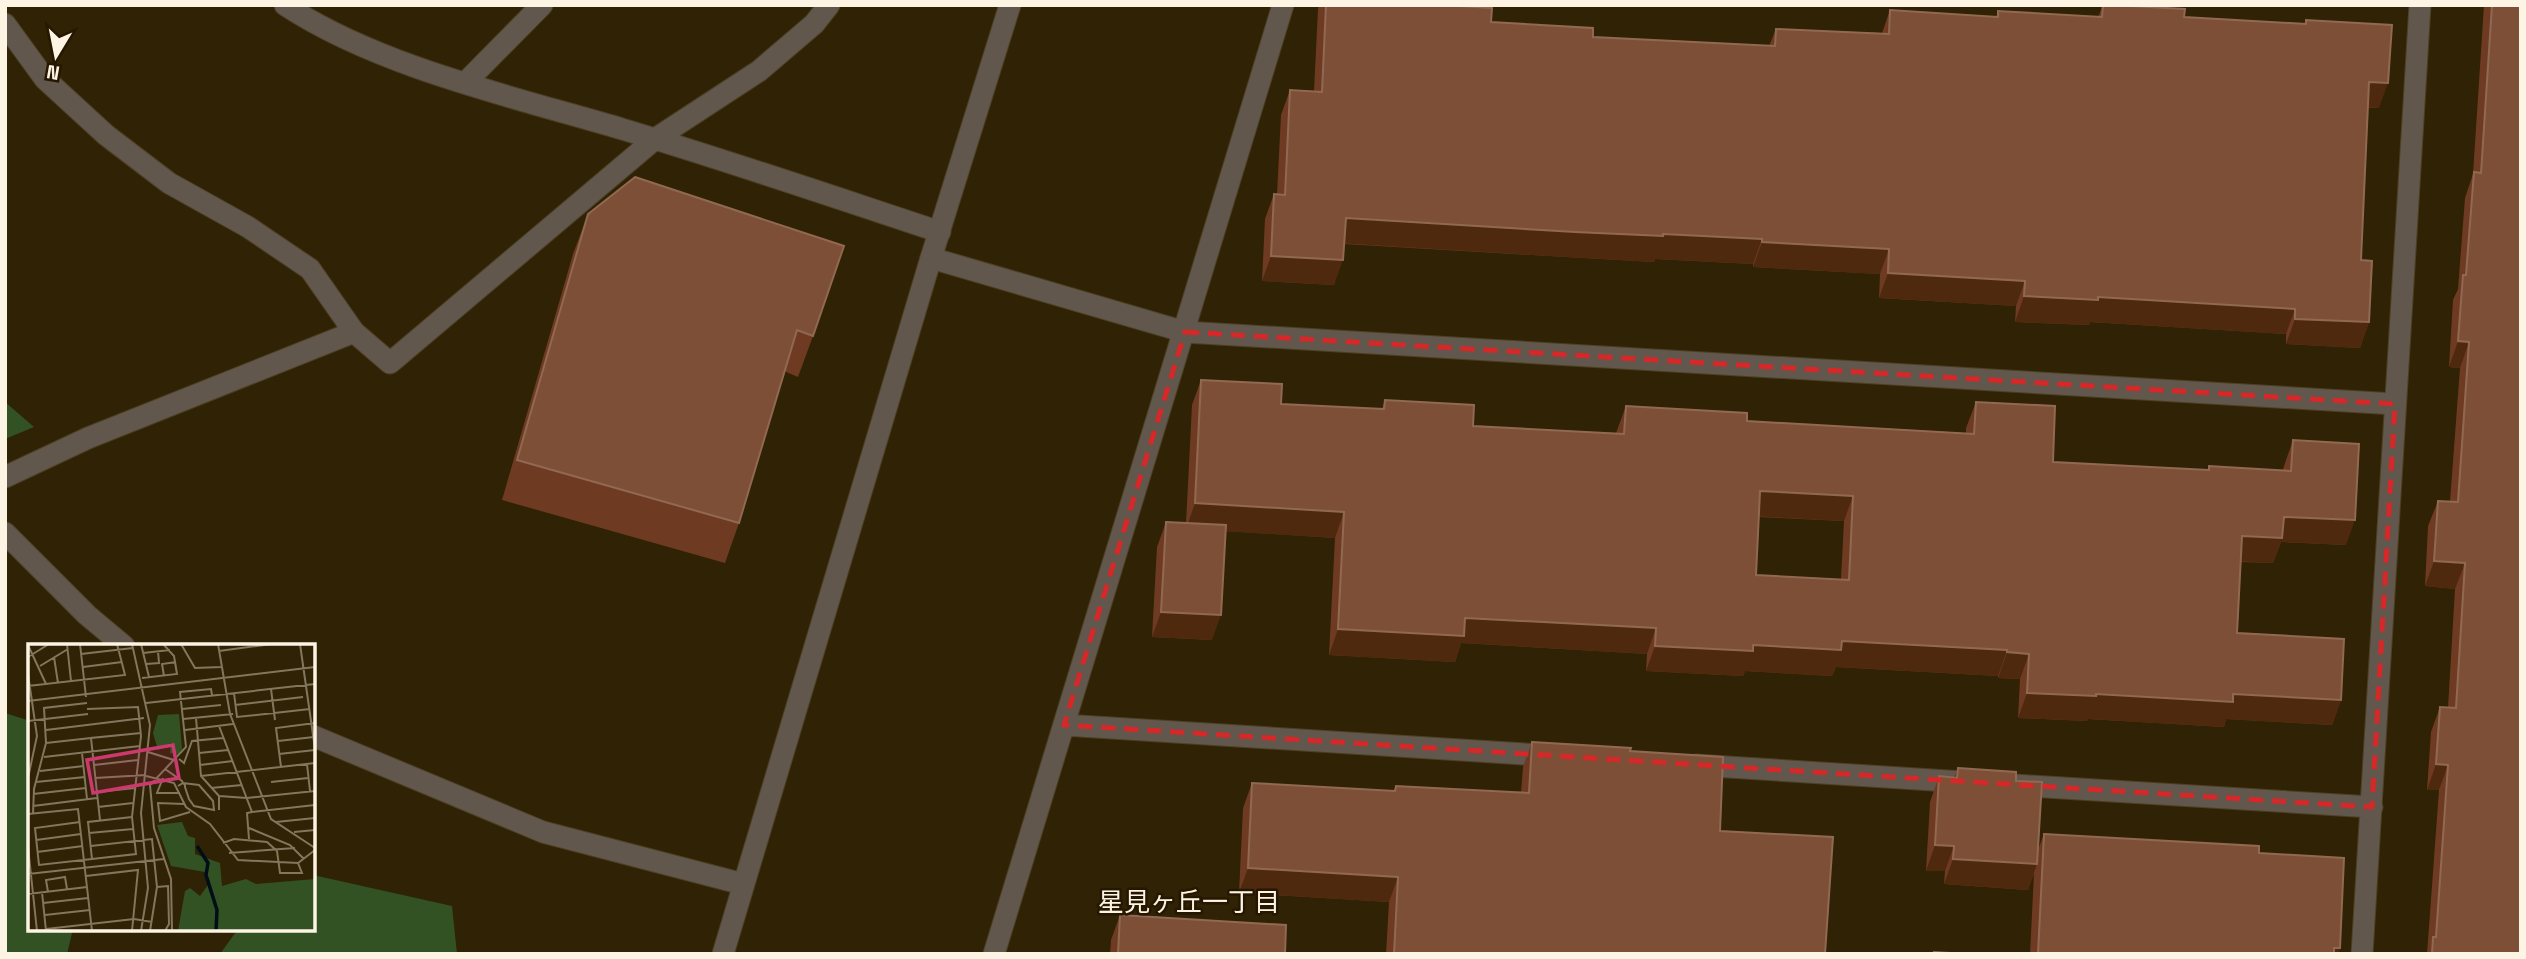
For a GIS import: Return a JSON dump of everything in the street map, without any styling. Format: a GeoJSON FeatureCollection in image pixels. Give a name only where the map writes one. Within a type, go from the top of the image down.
{"type":"FeatureCollection","features":[{"type":"Feature","properties":{"kind":"street"},"geometry":{"type":"LineString","coordinates":[[285,5],[307,19],[377,52],[465,83],[655,139],[940,232]]}},
{"type":"Feature","properties":{"kind":"street"},"geometry":{"type":"LineString","coordinates":[[465,83],[542,5]]}},
{"type":"Feature","properties":{"kind":"street"},"geometry":{"type":"LineString","coordinates":[[5,24],[45,79],[106,135],[169,183],[248,227],[310,269],[354,332],[390,363],[655,139],[759,71],[814,24],[829,5]]}},
{"type":"Feature","properties":{"kind":"street"},"geometry":{"type":"LineString","coordinates":[[723,954],[931,258],[1010,5]]}},
{"type":"Feature","properties":{"kind":"street"},"geometry":{"type":"LineString","coordinates":[[994,954],[1283,5]]}},
{"type":"Feature","properties":{"kind":"street"},"geometry":{"type":"LineString","coordinates":[[2362,954],[2395,404],[2413,6]]}},
{"type":"Feature","properties":{"kind":"street"},"geometry":{"type":"LineString","coordinates":[[931,258],[1185,332],[2395,404]]}},
{"type":"Feature","properties":{"kind":"street"},"geometry":{"type":"LineString","coordinates":[[5,477],[88,438],[354,332]]}},
{"type":"Feature","properties":{"kind":"street"},"geometry":{"type":"LineString","coordinates":[[5,533],[87,615],[122,644]]}},
{"type":"Feature","properties":{"kind":"street"},"geometry":{"type":"LineString","coordinates":[[1064,725],[1579,758]]}},
{"type":"Feature","properties":{"kind":"street"},"geometry":{"type":"LineString","coordinates":[[315,737],[543,832],[743,884]]}},
{"type":"Feature","properties":{"kind":"street"},"geometry":{"type":"LineString","coordinates":[[1676,764],[2372,807]]}},
{"type":"Feature","properties":{"kind":"highlighted area"},"geometry":{"type":"Polygon","coordinates":[[[1185,332],[2395,404],[2372,807],[1064,725],[1185,332]]]}},
{"type":"Feature","properties":{"kind":"green space"},"geometry":{"type":"Polygon","coordinates":[[[5,402],[34,427],[5,439],[5,402]]]}},
{"type":"Feature","properties":{"kind":"green space"},"geometry":{"type":"Polygon","coordinates":[[[5,713],[28,720],[28,931],[73,931],[67,954],[5,954],[5,713]]]}},
{"type":"Feature","properties":{"kind":"green space"},"geometry":{"type":"Polygon","coordinates":[[[315,875],[452,906],[457,954],[220,954],[237,931],[315,931],[315,875]]]}},
{"type":"Feature","properties":{"kind":"building"},"geometry":{"type":"Polygon","coordinates":[[[1326,5],[1444,5],[1492,8],[1491,22],[1593,28],[1593,37],[1775,46],[1776,29],[1889,34],[1890,10],[1998,17],[1998,11],[2102,17],[2103,5],[2113,5],[2185,9],[2184,17],[2306,24],[2306,20],[2392,25],[2388,83],[2369,82],[2361,260],[2372,261],[2369,322],[2295,319],[2295,309],[2098,297],[2098,300],[2024,296],[2025,281],[1888,273],[1889,249],[1762,242],[1762,239],[1575,232],[1346,218],[1343,260],[1271,256],[1274,194],[1285,195],[1290,90],[1322,92],[1326,5]]]}},
{"type":"Feature","properties":{"kind":"building"},"geometry":{"type":"Polygon","coordinates":[[[2492,5],[2521,5],[2521,954],[2432,954],[2433,937],[2436,937],[2448,765],[2436,764],[2440,707],[2456,708],[2465,563],[2434,561],[2438,501],[2458,502],[2469,342],[2458,341],[2474,172],[2481,173],[2492,5]]]}},
{"type":"Feature","properties":{"kind":"building"},"geometry":{"type":"Polygon","coordinates":[[[635,177],[844,246],[813,336],[797,330],[739,523],[517,460],[588,214],[635,177]]]}},
{"type":"Feature","properties":{"kind":"building"},"geometry":{"type":"Polygon","coordinates":[[[1201,380],[1282,384],[1281,404],[1384,409],[1385,400],[1474,405],[1473,426],[1624,434],[1626,406],[1747,413],[1747,421],[1974,434],[1976,402],[2055,406],[2053,462],[2291,471],[2293,440],[2359,444],[2355,520],[2284,517],[2282,538],[2242,536],[2237,633],[2344,639],[2341,700],[2233,694],[2233,702],[2027,693],[2029,654],[2007,650],[1842,641],[1841,650],[1753,645],[1753,651],[1655,646],[1656,628],[1465,618],[1464,636],[1338,629],[1344,512],[1195,503],[1201,380]],[[1760,491],[1756,575],[1849,580],[1853,496],[1760,491]]]}},
{"type":"Feature","properties":{"kind":"building"},"geometry":{"type":"Polygon","coordinates":[[[1166,522],[1226,525],[1221,615],[1161,612],[1166,522]]]}},
{"type":"Feature","properties":{"kind":"building"},"geometry":{"type":"Polygon","coordinates":[[[1532,742],[1723,757],[1720,831],[1833,837],[1825,954],[1394,954],[1398,877],[1248,868],[1252,783],[1395,791],[1396,786],[1529,793],[1532,742]]]}},
{"type":"Feature","properties":{"kind":"building"},"geometry":{"type":"Polygon","coordinates":[[[1958,768],[2016,772],[2016,781],[2042,782],[2037,864],[1953,859],[1954,846],[1935,845],[1939,776],[1957,778],[1958,768]]]}},
{"type":"Feature","properties":{"kind":"building"},"geometry":{"type":"Polygon","coordinates":[[[2044,834],[2259,846],[2259,853],[2344,858],[2340,948],[2334,948],[2334,954],[2038,954],[2044,834]]]}},
{"type":"Feature","properties":{"kind":"building"},"geometry":{"type":"Polygon","coordinates":[[[1120,915],[1286,925],[1285,954],[1118,954],[1120,915]]]}},
{"type":"Feature","properties":{"kind":"building"},"geometry":{"type":"Polygon","coordinates":[[[1934,952],[1967,954],[1934,954],[1934,952]]]}},
{"type":"Feature","properties":{"kind":"district","name":"星見ヶ丘一丁目"},"geometry":{"type":"Point","coordinates":[1189,902]}}]}
